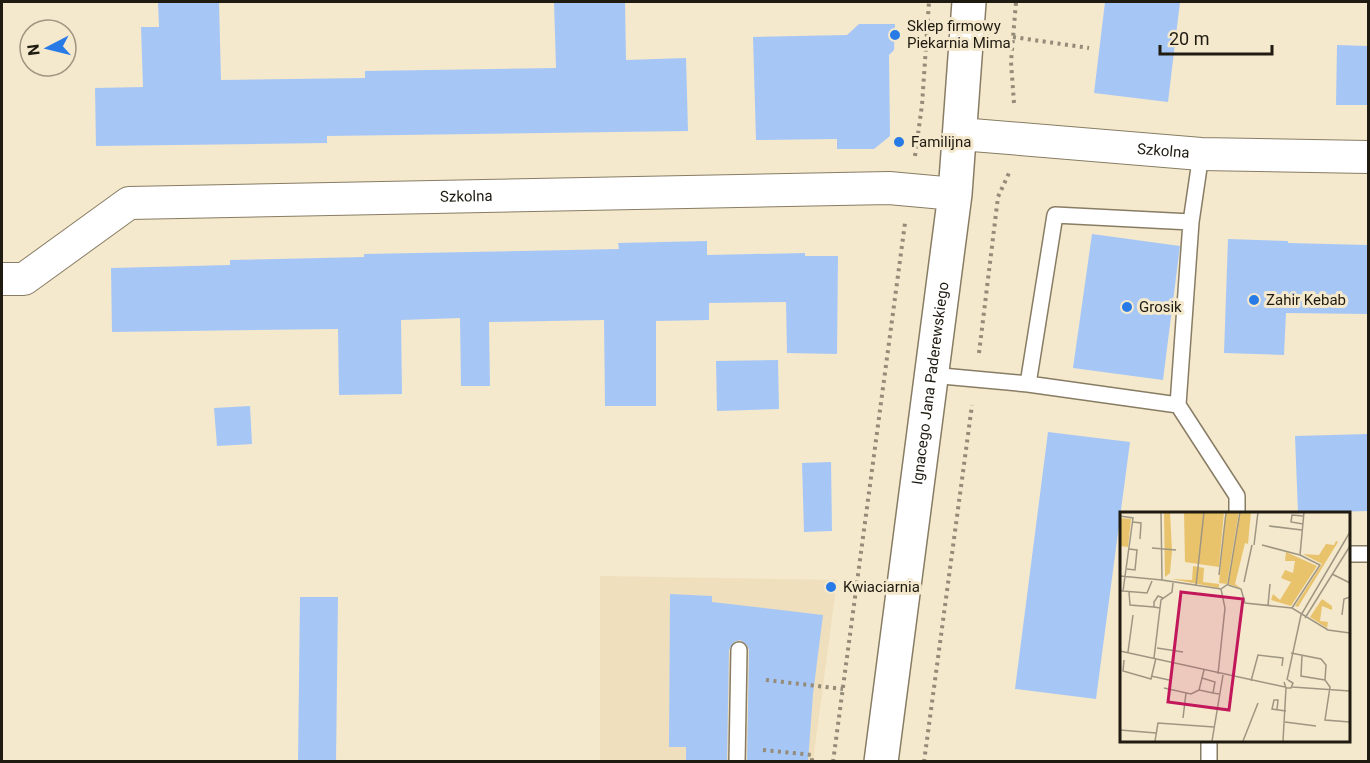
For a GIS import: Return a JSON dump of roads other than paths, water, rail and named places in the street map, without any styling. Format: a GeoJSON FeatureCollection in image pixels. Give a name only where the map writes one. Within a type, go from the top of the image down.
{"type":"FeatureCollection","features":[{"type":"Feature","properties":{"kind":"street","name":"Ignacego Jana Paderewskiego"},"geometry":{"type":"LineString","coordinates":[[881,762],[955,195],[969,2]]}},
{"type":"Feature","properties":{"kind":"street","name":"Szkolna"},"geometry":{"type":"LineString","coordinates":[[960,134],[1201,154],[1368,157]]}},
{"type":"Feature","properties":{"kind":"street","name":"Szkolna"},"geometry":{"type":"LineString","coordinates":[[2,279],[24,279],[129,203],[877,188],[910,189],[955,195]]}},
{"type":"Feature","properties":{"kind":"lane"},"geometry":{"type":"LineString","coordinates":[[1201,154],[1191,222],[1178,405],[1238,496],[1237,512]]}},
{"type":"Feature","properties":{"kind":"lane"},"geometry":{"type":"LineString","coordinates":[[1028,384],[1055,215],[1191,222]]}},
{"type":"Feature","properties":{"kind":"lane"},"geometry":{"type":"LineString","coordinates":[[931,375],[1028,384],[1178,405]]}},
{"type":"Feature","properties":{"kind":"lane"},"geometry":{"type":"LineString","coordinates":[[1349,554],[1368,554]]}},
{"type":"Feature","properties":{"kind":"lane"},"geometry":{"type":"LineString","coordinates":[[737,754],[739,650]]}},
{"type":"Feature","properties":{"kind":"lane"},"geometry":{"type":"LineString","coordinates":[[1209,742],[1209,762]]}},
{"type":"Feature","properties":{"kind":"place","name":"Sklep firmowy Piekarnia Mima"},"geometry":{"type":"Point","coordinates":[895,35]}},
{"type":"Feature","properties":{"kind":"place","name":"Familijna"},"geometry":{"type":"Point","coordinates":[899,142]}},
{"type":"Feature","properties":{"kind":"place","name":"Zahir Kebab"},"geometry":{"type":"Point","coordinates":[1254,300]}},
{"type":"Feature","properties":{"kind":"place","name":"Grosik"},"geometry":{"type":"Point","coordinates":[1127,307]}},
{"type":"Feature","properties":{"kind":"place","name":"Kwiaciarnia"},"geometry":{"type":"Point","coordinates":[831,587]}}]}
